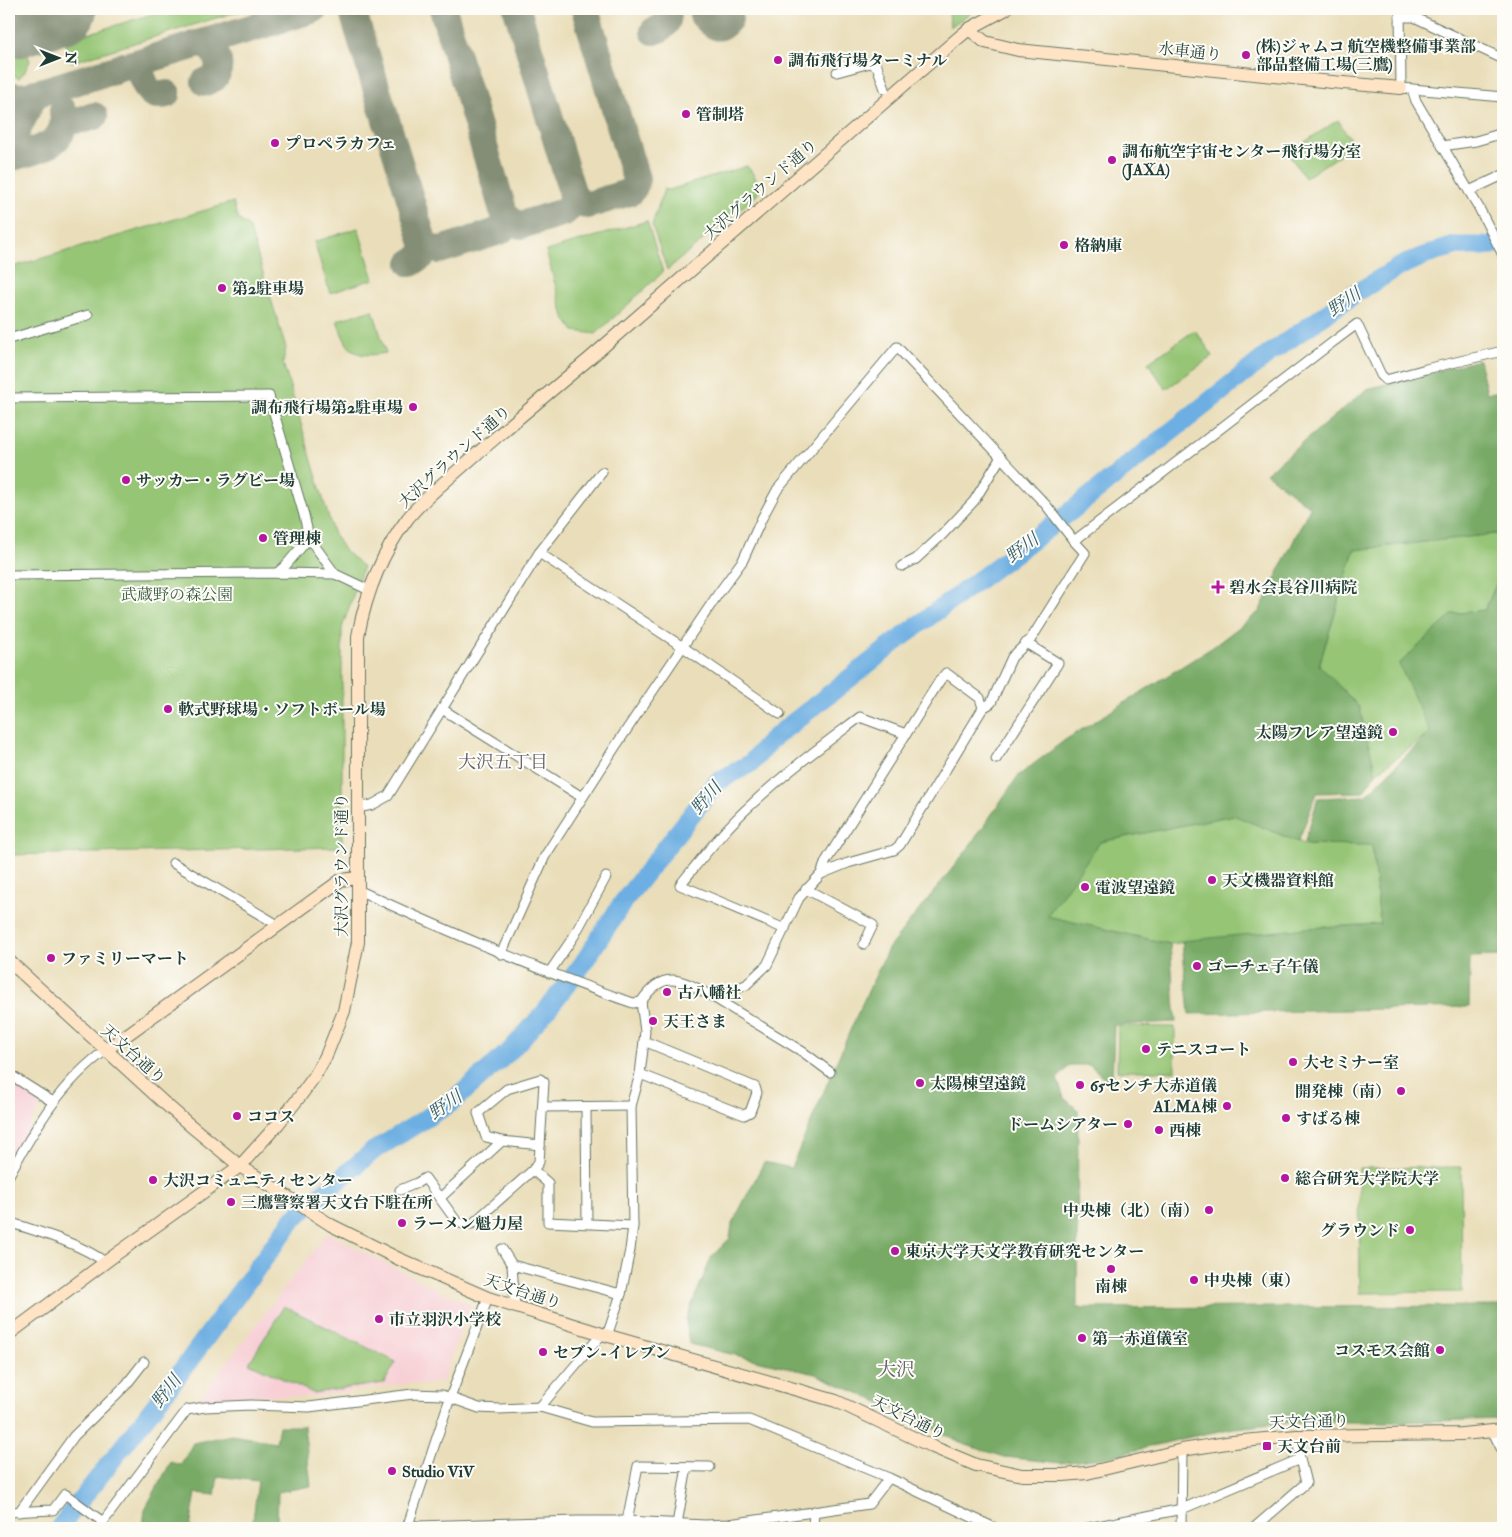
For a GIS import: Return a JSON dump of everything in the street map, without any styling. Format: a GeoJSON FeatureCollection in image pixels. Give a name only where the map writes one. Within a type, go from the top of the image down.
{"type":"FeatureCollection","features":[{"type":"Feature","properties":{"kind":"street","name":"大沢グラウンド通り"},"geometry":{"type":"LineString","coordinates":[[9,1334],[105,1262],[240,1166],[278,1124],[314,1077],[337,1030],[344,1010],[355,962],[359,925],[358,636],[369,590],[382,558],[395,536],[427,498],[969,29],[1006,9]]}},
{"type":"Feature","properties":{"kind":"street"},"geometry":{"type":"LineString","coordinates":[[1503,59],[1414,17],[1400,13],[1406,88],[1416,101],[1469,191],[1503,255]]}},
{"type":"Feature","properties":{"kind":"street","name":"水車通り"},"geometry":{"type":"LineString","coordinates":[[969,29],[985,42],[1018,50],[1332,82],[1503,97]]}},
{"type":"Feature","properties":{"kind":"street"},"geometry":{"type":"LineString","coordinates":[[837,72],[870,63],[874,64],[885,89]]}},
{"type":"Feature","properties":{"kind":"street"},"geometry":{"type":"LineString","coordinates":[[1442,146],[1476,141],[1503,133]]}},
{"type":"Feature","properties":{"kind":"street"},"geometry":{"type":"LineString","coordinates":[[1469,191],[1503,175]]}},
{"type":"Feature","properties":{"kind":"street"},"geometry":{"type":"LineString","coordinates":[[9,339],[88,315]]}},
{"type":"Feature","properties":{"kind":"street"},"geometry":{"type":"LineString","coordinates":[[1073,540],[1357,324],[1381,375],[1386,380],[1503,351]]}},
{"type":"Feature","properties":{"kind":"street"},"geometry":{"type":"LineString","coordinates":[[501,954],[545,856],[582,797],[718,594],[743,560],[777,490],[897,347],[1048,507],[1084,553],[1031,639],[1012,656],[991,703],[983,708],[900,845],[894,850],[848,863],[821,874],[799,898],[767,965],[746,985],[713,997]]}},
{"type":"Feature","properties":{"kind":"street"},"geometry":{"type":"LineString","coordinates":[[9,398],[269,396],[309,538],[335,574]]}},
{"type":"Feature","properties":{"kind":"street"},"geometry":{"type":"LineString","coordinates":[[902,566],[916,559],[974,501],[1001,457]]}},
{"type":"Feature","properties":{"kind":"street"},"geometry":{"type":"LineString","coordinates":[[358,808],[372,805],[388,796],[539,553],[602,472]]}},
{"type":"Feature","properties":{"kind":"street"},"geometry":{"type":"LineString","coordinates":[[277,573],[309,538]]}},
{"type":"Feature","properties":{"kind":"street"},"geometry":{"type":"LineString","coordinates":[[539,553],[683,647],[780,714]]}},
{"type":"Feature","properties":{"kind":"street"},"geometry":{"type":"LineString","coordinates":[[9,575],[335,574],[369,590]]}},
{"type":"Feature","properties":{"kind":"street"},"geometry":{"type":"LineString","coordinates":[[996,759],[1058,663],[1026,643]]}},
{"type":"Feature","properties":{"kind":"street"},"geometry":{"type":"LineString","coordinates":[[821,874],[826,861],[946,673],[980,698],[983,708]]}},
{"type":"Feature","properties":{"kind":"street"},"geometry":{"type":"LineString","coordinates":[[442,710],[582,797]]}},
{"type":"Feature","properties":{"kind":"street"},"geometry":{"type":"LineString","coordinates":[[785,929],[680,885],[750,805],[792,769],[860,717],[906,734]]}},
{"type":"Feature","properties":{"kind":"street"},"geometry":{"type":"LineString","coordinates":[[173,863],[278,925]]}},
{"type":"Feature","properties":{"kind":"street"},"geometry":{"type":"LineString","coordinates":[[549,973],[574,936],[606,877]]}},
{"type":"Feature","properties":{"kind":"street"},"geometry":{"type":"LineString","coordinates":[[9,1175],[34,1128],[53,1102],[88,1063],[341,880],[358,884],[501,954],[633,1003],[641,1002],[657,984],[665,979],[684,983],[713,997],[803,1052],[830,1072]]}},
{"type":"Feature","properties":{"kind":"street"},"geometry":{"type":"LineString","coordinates":[[806,889],[873,925],[864,944]]}},
{"type":"Feature","properties":{"kind":"street","name":"天文台通り"},"geometry":{"type":"LineString","coordinates":[[9,961],[162,1101],[240,1166],[327,1223],[398,1259],[488,1298],[604,1335],[827,1397],[976,1466],[1035,1476],[1074,1474],[1182,1450],[1233,1442],[1297,1436],[1462,1434],[1498,1431]]}},
{"type":"Feature","properties":{"kind":"street"},"geometry":{"type":"LineString","coordinates":[[540,1407],[604,1335],[621,1294],[633,1226],[631,1106],[640,1074],[644,1041],[641,1002]]}},
{"type":"Feature","properties":{"kind":"street"},"geometry":{"type":"LineString","coordinates":[[640,1074],[744,1115],[750,1112],[756,1093],[755,1087],[644,1041]]}},
{"type":"Feature","properties":{"kind":"street"},"geometry":{"type":"LineString","coordinates":[[9,1074],[53,1102]]}},
{"type":"Feature","properties":{"kind":"street"},"geometry":{"type":"LineString","coordinates":[[400,1190],[425,1178],[457,1222],[472,1224],[533,1170],[539,1162],[543,1107],[544,1082],[540,1079],[507,1089],[478,1113],[486,1137],[540,1146]]}},
{"type":"Feature","properties":{"kind":"street"},"geometry":{"type":"LineString","coordinates":[[543,1107],[631,1106]]}},
{"type":"Feature","properties":{"kind":"street"},"geometry":{"type":"LineString","coordinates":[[586,1108],[587,1223]]}},
{"type":"Feature","properties":{"kind":"street"},"geometry":{"type":"LineString","coordinates":[[440,1198],[502,1141]]}},
{"type":"Feature","properties":{"kind":"street"},"geometry":{"type":"LineString","coordinates":[[533,1170],[548,1183],[548,1222],[633,1226]]}},
{"type":"Feature","properties":{"kind":"street"},"geometry":{"type":"LineString","coordinates":[[9,1222],[77,1246],[93,1253],[105,1262]]}},
{"type":"Feature","properties":{"kind":"street"},"geometry":{"type":"LineString","coordinates":[[502,1249],[512,1266],[515,1308]]}},
{"type":"Feature","properties":{"kind":"street"},"geometry":{"type":"LineString","coordinates":[[512,1266],[621,1294]]}},
{"type":"Feature","properties":{"kind":"street"},"geometry":{"type":"LineString","coordinates":[[488,1298],[450,1398],[408,1526],[578,1525],[627,1521],[705,1527],[869,1504],[889,1478]]}},
{"type":"Feature","properties":{"kind":"street"},"geometry":{"type":"LineString","coordinates":[[19,1512],[74,1436],[126,1385],[144,1362]]}},
{"type":"Feature","properties":{"kind":"street"},"geometry":{"type":"LineString","coordinates":[[9,1512],[53,1510],[65,1494],[101,1524],[187,1410],[204,1407],[251,1405],[309,1407],[413,1394],[442,1395],[480,1408],[540,1407],[592,1422],[749,1420],[889,1478],[995,1528]]}},
{"type":"Feature","properties":{"kind":"street"},"geometry":{"type":"LineString","coordinates":[[1498,1431],[1500,1448],[1503,1448]]}},
{"type":"Feature","properties":{"kind":"street"},"geometry":{"type":"LineString","coordinates":[[1254,1528],[1306,1483],[1297,1436]]}},
{"type":"Feature","properties":{"kind":"street"},"geometry":{"type":"LineString","coordinates":[[1181,1528],[1182,1450]]}},
{"type":"Feature","properties":{"kind":"street"},"geometry":{"type":"LineString","coordinates":[[1088,1528],[1182,1509],[1300,1459]]}},
{"type":"Feature","properties":{"kind":"street"},"geometry":{"type":"LineString","coordinates":[[627,1521],[638,1466],[710,1468]]}},
{"type":"Feature","properties":{"kind":"street"},"geometry":{"type":"LineString","coordinates":[[678,1524],[687,1467]]}},
{"type":"Feature","properties":{"kind":"street"},"geometry":{"type":"LineString","coordinates":[[813,1528],[814,1511]]}},
{"type":"Feature","properties":{"kind":"shaded area"},"geometry":{"type":"Polygon","coordinates":[[[9,1082],[41,1104],[9,1164],[9,1082]]]}},
{"type":"Feature","properties":{"kind":"shaded area"},"geometry":{"type":"Polygon","coordinates":[[[327,1233],[441,1292],[468,1303],[469,1306],[442,1383],[434,1381],[428,1385],[409,1383],[311,1397],[257,1395],[198,1400],[327,1233]]]}},
{"type":"Feature","properties":{"kind":"green space"},"geometry":{"type":"Polygon","coordinates":[[[169,9],[246,9],[72,62],[67,54],[67,40],[169,9]]]}},
{"type":"Feature","properties":{"kind":"green space"},"geometry":{"type":"Polygon","coordinates":[[[949,9],[976,9],[950,27],[949,9]]]}},
{"type":"Feature","properties":{"kind":"green space"},"geometry":{"type":"Polygon","coordinates":[[[27,53],[30,61],[19,78],[11,70],[9,59],[27,53]]]}},
{"type":"Feature","properties":{"kind":"green space"},"geometry":{"type":"Polygon","coordinates":[[[1338,120],[1354,145],[1305,178],[1288,153],[1338,120]]]}},
{"type":"Feature","properties":{"kind":"green space"},"geometry":{"type":"Polygon","coordinates":[[[747,166],[756,179],[758,194],[667,270],[652,225],[664,189],[669,190],[747,166]]]}},
{"type":"Feature","properties":{"kind":"green space","name":"武蔵野の森公園"},"geometry":{"type":"Polygon","coordinates":[[[233,202],[238,219],[249,227],[286,348],[283,363],[333,532],[344,550],[363,567],[342,628],[342,847],[9,855],[9,268],[233,202]]]}},
{"type":"Feature","properties":{"kind":"green space"},"geometry":{"type":"Polygon","coordinates":[[[647,221],[663,272],[596,334],[574,331],[564,317],[546,251],[647,221]]]}},
{"type":"Feature","properties":{"kind":"green space"},"geometry":{"type":"Polygon","coordinates":[[[358,228],[374,279],[330,293],[314,242],[358,228]]]}},
{"type":"Feature","properties":{"kind":"green space"},"geometry":{"type":"Polygon","coordinates":[[[373,310],[386,353],[366,355],[348,346],[337,320],[373,310]]]}},
{"type":"Feature","properties":{"kind":"green space"},"geometry":{"type":"Polygon","coordinates":[[[1195,330],[1213,356],[1166,389],[1148,363],[1195,330]]]}},
{"type":"Feature","properties":{"kind":"green space"},"geometry":{"type":"Polygon","coordinates":[[[1479,360],[1487,393],[1503,391],[1503,533],[1354,550],[1319,665],[1359,707],[1376,773],[1363,792],[1317,793],[1298,842],[1233,815],[1100,842],[1047,916],[1170,944],[1176,1022],[1114,1025],[1112,1085],[1090,1065],[1070,1065],[1057,1079],[1064,1098],[1078,1110],[1077,1308],[1502,1306],[1503,1246],[1503,1419],[1291,1422],[1234,1428],[1109,1457],[1061,1463],[1005,1457],[966,1445],[888,1406],[815,1374],[689,1344],[686,1319],[712,1256],[730,1238],[732,1224],[764,1162],[791,1168],[855,1019],[888,949],[967,850],[1018,776],[1065,740],[1213,647],[1259,612],[1310,507],[1266,473],[1367,389],[1479,360]]]}},
{"type":"Feature","properties":{"kind":"green space"},"geometry":{"type":"Polygon","coordinates":[[[1503,533],[1503,568],[1485,610],[1453,614],[1431,732],[1376,773],[1359,707],[1319,666],[1354,550],[1503,533]]]}},
{"type":"Feature","properties":{"kind":"green space"},"geometry":{"type":"Polygon","coordinates":[[[1503,568],[1503,956],[1470,957],[1469,1007],[1189,1014],[1182,941],[1308,928],[1380,924],[1372,845],[1304,844],[1318,798],[1365,796],[1430,732],[1399,664],[1453,614],[1485,610],[1503,568]]]}},
{"type":"Feature","properties":{"kind":"green space"},"geometry":{"type":"Polygon","coordinates":[[[1234,815],[1304,844],[1372,845],[1380,924],[1308,928],[1170,944],[1046,916],[1100,842],[1234,815]]]}},
{"type":"Feature","properties":{"kind":"green space","name":"テニスコート"},"geometry":{"type":"Polygon","coordinates":[[[1118,1026],[1175,1027],[1175,1071],[1117,1071],[1118,1026]]]}},
{"type":"Feature","properties":{"kind":"green space","name":"グラウンド"},"geometry":{"type":"Polygon","coordinates":[[[1461,1167],[1462,1292],[1360,1293],[1359,1168],[1461,1167]]]}},
{"type":"Feature","properties":{"kind":"green space"},"geometry":{"type":"Polygon","coordinates":[[[284,1306],[396,1362],[384,1383],[313,1393],[249,1363],[284,1306]]]}},
{"type":"Feature","properties":{"kind":"green space"},"geometry":{"type":"Polygon","coordinates":[[[279,1426],[304,1426],[311,1486],[278,1492],[277,1528],[252,1528],[258,1481],[218,1476],[215,1495],[196,1493],[190,1528],[143,1528],[145,1509],[171,1462],[181,1465],[193,1443],[231,1435],[276,1442],[279,1426]]]}},
{"type":"Feature","properties":{"kind":"waterway","name":"野川"},"geometry":{"type":"LineString","coordinates":[[59,1528],[174,1381],[294,1218],[373,1151],[451,1103],[510,1051],[545,1012],[582,965],[623,902],[717,782],[751,763],[771,740],[906,634],[1066,515],[1269,354],[1356,293],[1397,268],[1421,257],[1454,246],[1488,246],[1503,242]]}},
{"type":"Feature","properties":{"kind":"taxiway"},"geometry":{"type":"LineString","coordinates":[[9,95],[28,96],[314,9]]}},
{"type":"Feature","properties":{"kind":"taxiway"},"geometry":{"type":"LineString","coordinates":[[352,9],[425,247],[422,256],[411,263]]}},
{"type":"Feature","properties":{"kind":"taxiway"},"geometry":{"type":"LineString","coordinates":[[424,244],[431,249],[440,250],[500,231],[505,226],[506,220],[443,9]]}},
{"type":"Feature","properties":{"kind":"taxiway"},"geometry":{"type":"LineString","coordinates":[[517,9],[573,195],[580,203],[588,205],[630,192],[634,187],[636,179],[585,9]]}},
{"type":"Feature","properties":{"kind":"taxiway"},"geometry":{"type":"LineString","coordinates":[[654,31],[666,23],[668,17],[667,9]]}},
{"type":"Feature","properties":{"kind":"taxiway"},"geometry":{"type":"LineString","coordinates":[[703,15],[715,26],[721,26],[729,19],[726,9]]}},
{"type":"Feature","properties":{"kind":"taxiway"},"geometry":{"type":"LineString","coordinates":[[196,44],[208,47],[216,55],[218,61],[217,72],[214,78],[205,82]]}},
{"type":"Feature","properties":{"kind":"taxiway"},"geometry":{"type":"LineString","coordinates":[[123,66],[132,67],[138,71],[151,93],[157,95],[167,94]]}},
{"type":"Feature","properties":{"kind":"taxiway"},"geometry":{"type":"LineString","coordinates":[[33,151],[18,148],[14,136],[35,93]]}},
{"type":"Feature","properties":{"kind":"taxiway"},"geometry":{"type":"LineString","coordinates":[[63,111],[70,118],[77,120],[94,116]]}},
{"type":"Feature","properties":{"kind":"taxiway"},"geometry":{"type":"LineString","coordinates":[[9,158],[39,149],[55,140],[61,132],[63,111]]}},
{"type":"Feature","properties":{"kind":"taxiway"},"geometry":{"type":"LineString","coordinates":[[506,216],[513,223],[521,225],[564,212],[571,206],[573,195]]}},
{"type":"Feature","properties":{"kind":"runway"},"geometry":{"type":"LineString","coordinates":[[15,23],[62,9]]}},
{"type":"Feature","properties":{"kind":"place","name":"(株)ジャムコ 航空機整備事業部 部品整備工場(三鷹)"},"geometry":{"type":"Point","coordinates":[1246,55]}},
{"type":"Feature","properties":{"kind":"place","name":"調布飛行場ターミナル"},"geometry":{"type":"Point","coordinates":[778,60]}},
{"type":"Feature","properties":{"kind":"place","name":"管制塔"},"geometry":{"type":"Point","coordinates":[686,114]}},
{"type":"Feature","properties":{"kind":"place","name":"プロペラカフェ"},"geometry":{"type":"Point","coordinates":[275,143]}},
{"type":"Feature","properties":{"kind":"place","name":"調布航空宇宙センター飛行場分室 (JAXA)"},"geometry":{"type":"Point","coordinates":[1112,160]}},
{"type":"Feature","properties":{"kind":"place","name":"格納庫"},"geometry":{"type":"Point","coordinates":[1064,245]}},
{"type":"Feature","properties":{"kind":"place","name":"第2駐車場"},"geometry":{"type":"Point","coordinates":[222,288]}},
{"type":"Feature","properties":{"kind":"place","name":"調布飛行場第2駐車場"},"geometry":{"type":"Point","coordinates":[413,407]}},
{"type":"Feature","properties":{"kind":"place","name":"サッカー・ラグビー場"},"geometry":{"type":"Point","coordinates":[126,480]}},
{"type":"Feature","properties":{"kind":"place","name":"管理棟"},"geometry":{"type":"Point","coordinates":[263,538]}},
{"type":"Feature","properties":{"kind":"place","name":"碧水会長谷川病院"},"geometry":{"type":"Point","coordinates":[1218,587]}},
{"type":"Feature","properties":{"kind":"place","name":"軟式野球場・ソフトボール場"},"geometry":{"type":"Point","coordinates":[168,709]}},
{"type":"Feature","properties":{"kind":"place","name":"太陽フレア望遠鏡"},"geometry":{"type":"Point","coordinates":[1393,732]}},
{"type":"Feature","properties":{"kind":"place","name":"天文機器資料館"},"geometry":{"type":"Point","coordinates":[1212,880]}},
{"type":"Feature","properties":{"kind":"place","name":"電波望遠鏡"},"geometry":{"type":"Point","coordinates":[1085,887]}},
{"type":"Feature","properties":{"kind":"place","name":"ファミリーマート"},"geometry":{"type":"Point","coordinates":[51,958]}},
{"type":"Feature","properties":{"kind":"place","name":"ゴーチェ子午儀"},"geometry":{"type":"Point","coordinates":[1197,966]}},
{"type":"Feature","properties":{"kind":"place","name":"古八幡社"},"geometry":{"type":"Point","coordinates":[667,992]}},
{"type":"Feature","properties":{"kind":"place","name":"天王さま"},"geometry":{"type":"Point","coordinates":[653,1021]}},
{"type":"Feature","properties":{"kind":"place","name":"テニスコート"},"geometry":{"type":"Point","coordinates":[1146,1049]}},
{"type":"Feature","properties":{"kind":"place","name":"大セミナー室"},"geometry":{"type":"Point","coordinates":[1293,1062]}},
{"type":"Feature","properties":{"kind":"place","name":"太陽棟望遠鏡"},"geometry":{"type":"Point","coordinates":[920,1083]}},
{"type":"Feature","properties":{"kind":"place","name":"65センチ大赤道儀"},"geometry":{"type":"Point","coordinates":[1080,1085]}},
{"type":"Feature","properties":{"kind":"place","name":"開発棟（南）"},"geometry":{"type":"Point","coordinates":[1401,1091]}},
{"type":"Feature","properties":{"kind":"place","name":"ALMA棟"},"geometry":{"type":"Point","coordinates":[1227,1106]}},
{"type":"Feature","properties":{"kind":"place","name":"ココス"},"geometry":{"type":"Point","coordinates":[237,1116]}},
{"type":"Feature","properties":{"kind":"place","name":"すばる棟"},"geometry":{"type":"Point","coordinates":[1286,1118]}},
{"type":"Feature","properties":{"kind":"place","name":"ドームシアター"},"geometry":{"type":"Point","coordinates":[1128,1124]}},
{"type":"Feature","properties":{"kind":"place","name":"西棟"},"geometry":{"type":"Point","coordinates":[1159,1130]}},
{"type":"Feature","properties":{"kind":"place","name":"総合研究大学院大学"},"geometry":{"type":"Point","coordinates":[1285,1178]}},
{"type":"Feature","properties":{"kind":"place","name":"大沢コミュニティセンター"},"geometry":{"type":"Point","coordinates":[153,1180]}},
{"type":"Feature","properties":{"kind":"place","name":"三鷹警察署天文台下駐在所"},"geometry":{"type":"Point","coordinates":[231,1202]}},
{"type":"Feature","properties":{"kind":"place","name":"中央棟（北）（南）"},"geometry":{"type":"Point","coordinates":[1209,1210]}},
{"type":"Feature","properties":{"kind":"place","name":"ラーメン魁力屋"},"geometry":{"type":"Point","coordinates":[402,1223]}},
{"type":"Feature","properties":{"kind":"place","name":"グラウンド"},"geometry":{"type":"Point","coordinates":[1410,1230]}},
{"type":"Feature","properties":{"kind":"place","name":"東京大学天文学教育研究センター"},"geometry":{"type":"Point","coordinates":[895,1251]}},
{"type":"Feature","properties":{"kind":"place","name":"南棟"},"geometry":{"type":"Point","coordinates":[1111,1269]}},
{"type":"Feature","properties":{"kind":"place","name":"中央棟（東）"},"geometry":{"type":"Point","coordinates":[1194,1280]}},
{"type":"Feature","properties":{"kind":"place","name":"市立羽沢小学校"},"geometry":{"type":"Point","coordinates":[379,1319]}},
{"type":"Feature","properties":{"kind":"place","name":"第一赤道儀室"},"geometry":{"type":"Point","coordinates":[1082,1338]}},
{"type":"Feature","properties":{"kind":"place","name":"コスモス会館"},"geometry":{"type":"Point","coordinates":[1440,1350]}},
{"type":"Feature","properties":{"kind":"place","name":"セブン-イレブン"},"geometry":{"type":"Point","coordinates":[543,1352]}},
{"type":"Feature","properties":{"kind":"place","name":"天文台前"},"geometry":{"type":"Point","coordinates":[1267,1446]}},
{"type":"Feature","properties":{"kind":"place","name":"Studio ViV"},"geometry":{"type":"Point","coordinates":[392,1471]}},
{"type":"Feature","properties":{"kind":"district","name":"大沢五丁目"},"geometry":{"type":"Point","coordinates":[503,762]}},
{"type":"Feature","properties":{"kind":"district","name":"大沢"},"geometry":{"type":"Point","coordinates":[896,1369]}}]}
